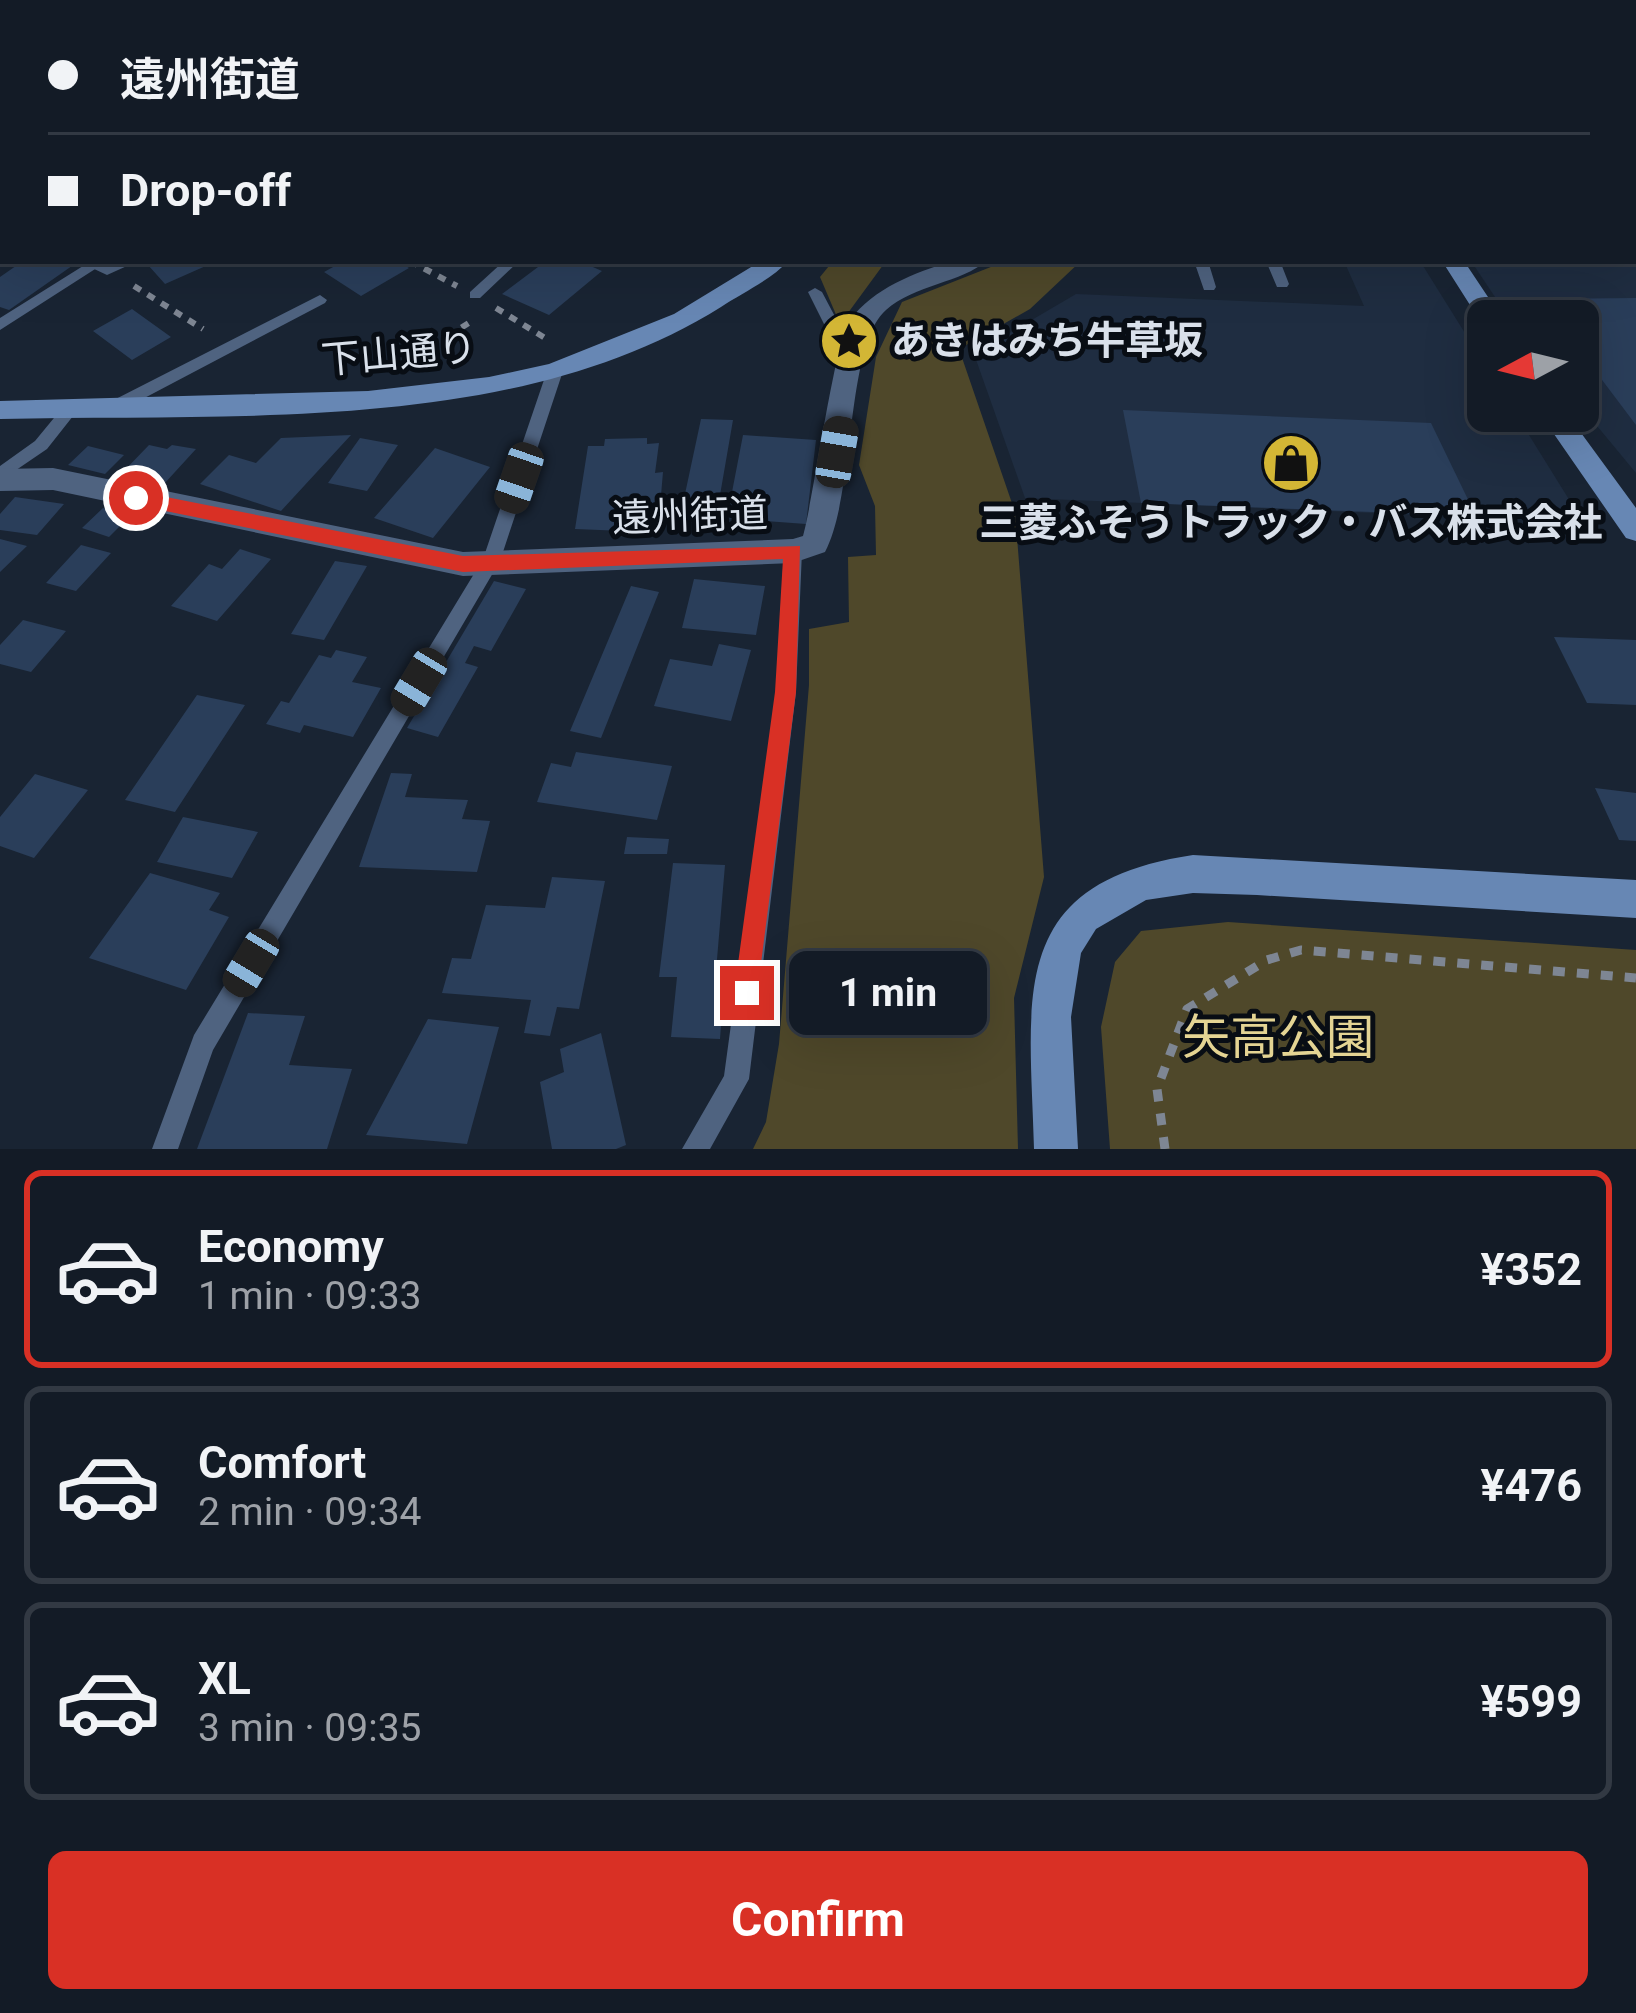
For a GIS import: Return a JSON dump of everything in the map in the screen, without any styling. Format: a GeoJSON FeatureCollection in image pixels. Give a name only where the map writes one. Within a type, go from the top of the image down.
{"type":"FeatureCollection","features":[{"type":"Feature","properties":{"kind":"street","name":"下山通り"},"geometry":{"type":"LineString","coordinates":[[0,410],[404,398],[555,371],[682,320],[772,264]]}},
{"type":"Feature","properties":{"kind":"street","name":"遠州街道"},"geometry":{"type":"LineString","coordinates":[[0,477],[53,479],[328,540],[463,564],[793,551],[815,544],[829,495],[857,328],[880,302],[929,276],[966,264]]}},
{"type":"Feature","properties":{"kind":"street"},"geometry":{"type":"LineString","coordinates":[[1455,264],[1478,300]]}},
{"type":"Feature","properties":{"kind":"street"},"geometry":{"type":"LineString","coordinates":[[1566,432],[1636,530]]}},
{"type":"Feature","properties":{"kind":"street"},"geometry":{"type":"LineString","coordinates":[[1056,1149],[1052,1017],[1063,947],[1083,916],[1140,882],[1193,874],[1257,875],[1636,899]]}},
{"type":"Feature","properties":{"kind":"lane"},"geometry":{"type":"LineString","coordinates":[[0,326],[91,264]]}},
{"type":"Feature","properties":{"kind":"lane"},"geometry":{"type":"LineString","coordinates":[[475,295],[509,264]]}},
{"type":"Feature","properties":{"kind":"lane"},"geometry":{"type":"LineString","coordinates":[[1202,264],[1209,287]]}},
{"type":"Feature","properties":{"kind":"lane"},"geometry":{"type":"LineString","coordinates":[[1274,264],[1282,284]]}},
{"type":"Feature","properties":{"kind":"lane"},"geometry":{"type":"LineString","coordinates":[[815,292],[852,364]]}},
{"type":"Feature","properties":{"kind":"lane"},"geometry":{"type":"LineString","coordinates":[[110,409],[320,300]]}},
{"type":"Feature","properties":{"kind":"lane"},"geometry":{"type":"LineString","coordinates":[[165,1149],[203,1044],[491,561],[555,371]]}},
{"type":"Feature","properties":{"kind":"lane"},"geometry":{"type":"LineString","coordinates":[[0,477],[41,445],[69,410]]}},
{"type":"Feature","properties":{"kind":"lane"},"geometry":{"type":"LineString","coordinates":[[695,1149],[736,1079],[786,692],[793,551]]}},
{"type":"Feature","properties":{"kind":"path"},"geometry":{"type":"LineString","coordinates":[[416,264],[552,342]]}},
{"type":"Feature","properties":{"kind":"path"},"geometry":{"type":"LineString","coordinates":[[147,294],[230,346]]}},
{"type":"Feature","properties":{"kind":"path"},"geometry":{"type":"LineString","coordinates":[[1166,1149],[1157,1089],[1187,1010],[1268,960],[1301,950],[1636,978]]}},
{"type":"Feature","properties":{"kind":"shaded area"},"geometry":{"type":"Polygon","coordinates":[[[1345,264],[1422,264],[1467,336],[1467,432],[1527,432],[1583,522],[1025,498],[974,354],[1076,294],[1364,306],[1345,264]]]}},
{"type":"Feature","properties":{"kind":"shaded area"},"geometry":{"type":"Polygon","coordinates":[[[1473,264],[1636,264],[1636,473],[1599,428],[1599,300],[1497,300],[1473,264]]]}},
{"type":"Feature","properties":{"kind":"green space"},"geometry":{"type":"Polygon","coordinates":[[[831,264],[884,264],[845,317],[843,331],[820,277],[831,264]]]}},
{"type":"Feature","properties":{"kind":"green space"},"geometry":{"type":"Polygon","coordinates":[[[998,264],[1078,264],[1030,309],[959,349],[1015,512],[1044,877],[1014,998],[1018,1149],[753,1149],[766,1122],[779,1044],[809,685],[809,629],[849,622],[848,557],[876,555],[875,506],[859,465],[876,357],[902,302],[998,264]]]}},
{"type":"Feature","properties":{"kind":"green space","name":"矢高公園"},"geometry":{"type":"Polygon","coordinates":[[[1228,922],[1636,950],[1636,1149],[1110,1149],[1101,1027],[1115,962],[1141,931],[1228,922]]]}},
{"type":"Feature","properties":{"kind":"building"},"geometry":{"type":"Polygon","coordinates":[[[19,264],[75,264],[9,310],[0,307],[0,277],[19,264]]]}},
{"type":"Feature","properties":{"kind":"building"},"geometry":{"type":"Polygon","coordinates":[[[150,264],[210,264],[165,284],[150,264]]]}},
{"type":"Feature","properties":{"kind":"building"},"geometry":{"type":"Polygon","coordinates":[[[339,264],[403,264],[409,268],[361,296],[324,272],[339,264]]]}},
{"type":"Feature","properties":{"kind":"building"},"geometry":{"type":"Polygon","coordinates":[[[542,264],[586,264],[602,271],[549,315],[502,294],[542,264]]]}},
{"type":"Feature","properties":{"kind":"building"},"geometry":{"type":"Polygon","coordinates":[[[1636,298],[1636,425],[1599,376],[1599,300],[1541,299],[1636,298]]]}},
{"type":"Feature","properties":{"kind":"building"},"geometry":{"type":"Polygon","coordinates":[[[132,309],[171,337],[132,360],[93,331],[132,309]]]}},
{"type":"Feature","properties":{"kind":"building","name":"三菱ふそうトラック・バス株式会社"},"geometry":{"type":"Polygon","coordinates":[[[1123,410],[1431,423],[1476,516],[1141,503],[1123,410]]]}},
{"type":"Feature","properties":{"kind":"building"},"geometry":{"type":"Polygon","coordinates":[[[701,419],[733,420],[715,524],[679,522],[701,419]]]}},
{"type":"Feature","properties":{"kind":"building"},"geometry":{"type":"Polygon","coordinates":[[[351,435],[281,511],[200,484],[229,455],[256,463],[281,438],[351,435]]]}},
{"type":"Feature","properties":{"kind":"building"},"geometry":{"type":"Polygon","coordinates":[[[743,435],[816,440],[806,524],[727,518],[743,435]]]}},
{"type":"Feature","properties":{"kind":"building"},"geometry":{"type":"Polygon","coordinates":[[[360,438],[398,445],[367,491],[328,483],[360,438]]]}},
{"type":"Feature","properties":{"kind":"building"},"geometry":{"type":"Polygon","coordinates":[[[647,438],[647,444],[659,443],[655,473],[663,472],[660,507],[651,507],[649,532],[575,529],[588,446],[604,446],[605,439],[647,438]]]}},
{"type":"Feature","properties":{"kind":"building"},"geometry":{"type":"Polygon","coordinates":[[[149,445],[196,449],[164,484],[121,474],[149,445]]]}},
{"type":"Feature","properties":{"kind":"building"},"geometry":{"type":"Polygon","coordinates":[[[88,446],[124,455],[105,474],[68,465],[88,446]]]}},
{"type":"Feature","properties":{"kind":"building"},"geometry":{"type":"Polygon","coordinates":[[[435,448],[490,467],[433,538],[374,518],[435,448]]]}},
{"type":"Feature","properties":{"kind":"building"},"geometry":{"type":"Polygon","coordinates":[[[15,497],[64,504],[37,535],[0,530],[0,514],[15,497]]]}},
{"type":"Feature","properties":{"kind":"building"},"geometry":{"type":"Polygon","coordinates":[[[103,508],[130,516],[109,537],[82,528],[103,508]]]}},
{"type":"Feature","properties":{"kind":"building"},"geometry":{"type":"Polygon","coordinates":[[[0,539],[27,546],[0,572],[0,539]]]}},
{"type":"Feature","properties":{"kind":"building"},"geometry":{"type":"Polygon","coordinates":[[[81,545],[111,553],[76,591],[46,583],[81,545]]]}},
{"type":"Feature","properties":{"kind":"building"},"geometry":{"type":"Polygon","coordinates":[[[240,549],[271,559],[217,621],[171,606],[209,564],[222,569],[240,549]]]}},
{"type":"Feature","properties":{"kind":"building"},"geometry":{"type":"Polygon","coordinates":[[[335,561],[367,566],[324,640],[291,634],[335,561]]]}},
{"type":"Feature","properties":{"kind":"building"},"geometry":{"type":"Polygon","coordinates":[[[694,579],[765,586],[756,635],[682,628],[694,579]]]}},
{"type":"Feature","properties":{"kind":"building"},"geometry":{"type":"Polygon","coordinates":[[[494,581],[526,589],[491,651],[474,646],[465,663],[478,667],[438,737],[407,728],[494,581]]]}},
{"type":"Feature","properties":{"kind":"building"},"geometry":{"type":"Polygon","coordinates":[[[631,586],[659,592],[601,738],[570,731],[631,586]]]}},
{"type":"Feature","properties":{"kind":"building"},"geometry":{"type":"Polygon","coordinates":[[[23,620],[66,631],[31,672],[0,664],[0,645],[23,620]]]}},
{"type":"Feature","properties":{"kind":"building"},"geometry":{"type":"Polygon","coordinates":[[[1554,637],[1636,640],[1636,705],[1587,703],[1554,637]]]}},
{"type":"Feature","properties":{"kind":"building"},"geometry":{"type":"Polygon","coordinates":[[[719,644],[751,650],[731,721],[654,706],[670,659],[712,666],[719,644]]]}},
{"type":"Feature","properties":{"kind":"building"},"geometry":{"type":"Polygon","coordinates":[[[336,650],[367,657],[352,682],[381,688],[353,737],[304,725],[300,733],[266,724],[281,701],[289,703],[319,655],[331,658],[336,650]]]}},
{"type":"Feature","properties":{"kind":"building"},"geometry":{"type":"Polygon","coordinates":[[[197,695],[245,705],[175,812],[125,800],[197,695]]]}},
{"type":"Feature","properties":{"kind":"building"},"geometry":{"type":"Polygon","coordinates":[[[576,752],[672,766],[657,820],[537,802],[551,763],[571,767],[576,752]]]}},
{"type":"Feature","properties":{"kind":"building"},"geometry":{"type":"Polygon","coordinates":[[[391,773],[412,774],[405,797],[468,800],[462,819],[490,821],[477,872],[359,867],[391,773]]]}},
{"type":"Feature","properties":{"kind":"building"},"geometry":{"type":"Polygon","coordinates":[[[35,774],[88,790],[34,858],[0,846],[0,817],[35,774]]]}},
{"type":"Feature","properties":{"kind":"building"},"geometry":{"type":"Polygon","coordinates":[[[1595,788],[1636,793],[1636,841],[1619,840],[1595,788]]]}},
{"type":"Feature","properties":{"kind":"building"},"geometry":{"type":"Polygon","coordinates":[[[183,817],[258,832],[232,878],[157,862],[183,817]]]}},
{"type":"Feature","properties":{"kind":"building"},"geometry":{"type":"Polygon","coordinates":[[[627,837],[669,839],[667,854],[624,854],[627,837]]]}},
{"type":"Feature","properties":{"kind":"building"},"geometry":{"type":"Polygon","coordinates":[[[673,863],[725,865],[716,971],[725,972],[720,1039],[671,1037],[677,977],[659,977],[673,863]]]}},
{"type":"Feature","properties":{"kind":"building"},"geometry":{"type":"Polygon","coordinates":[[[150,873],[220,893],[209,910],[229,917],[186,990],[89,958],[150,873]]]}},
{"type":"Feature","properties":{"kind":"building"},"geometry":{"type":"Polygon","coordinates":[[[552,877],[605,881],[579,1009],[557,1007],[550,1036],[524,1033],[531,1000],[442,993],[452,958],[471,959],[486,905],[545,908],[552,877]]]}},
{"type":"Feature","properties":{"kind":"building"},"geometry":{"type":"Polygon","coordinates":[[[248,1013],[305,1016],[289,1065],[352,1069],[327,1149],[197,1149],[248,1013]]]}},
{"type":"Feature","properties":{"kind":"building"},"geometry":{"type":"Polygon","coordinates":[[[428,1019],[499,1027],[467,1144],[366,1135],[428,1019]]]}},
{"type":"Feature","properties":{"kind":"building"},"geometry":{"type":"Polygon","coordinates":[[[601,1033],[626,1145],[552,1149],[540,1082],[564,1072],[560,1049],[601,1033]]]}},
{"type":"Feature","properties":{"kind":"place","name":"あきはみち牛草坂"},"geometry":{"type":"Point","coordinates":[849,341]}},
{"type":"Feature","properties":{"kind":"place","name":"三菱ふそうトラック・バス株式会社"},"geometry":{"type":"Point","coordinates":[1291,463]}},
{"type":"Feature","properties":{"kind":"route"},"geometry":{"type":"LineString","coordinates":[[136,498],[463,564],[793,551],[786,692],[747,993]]}}]}
